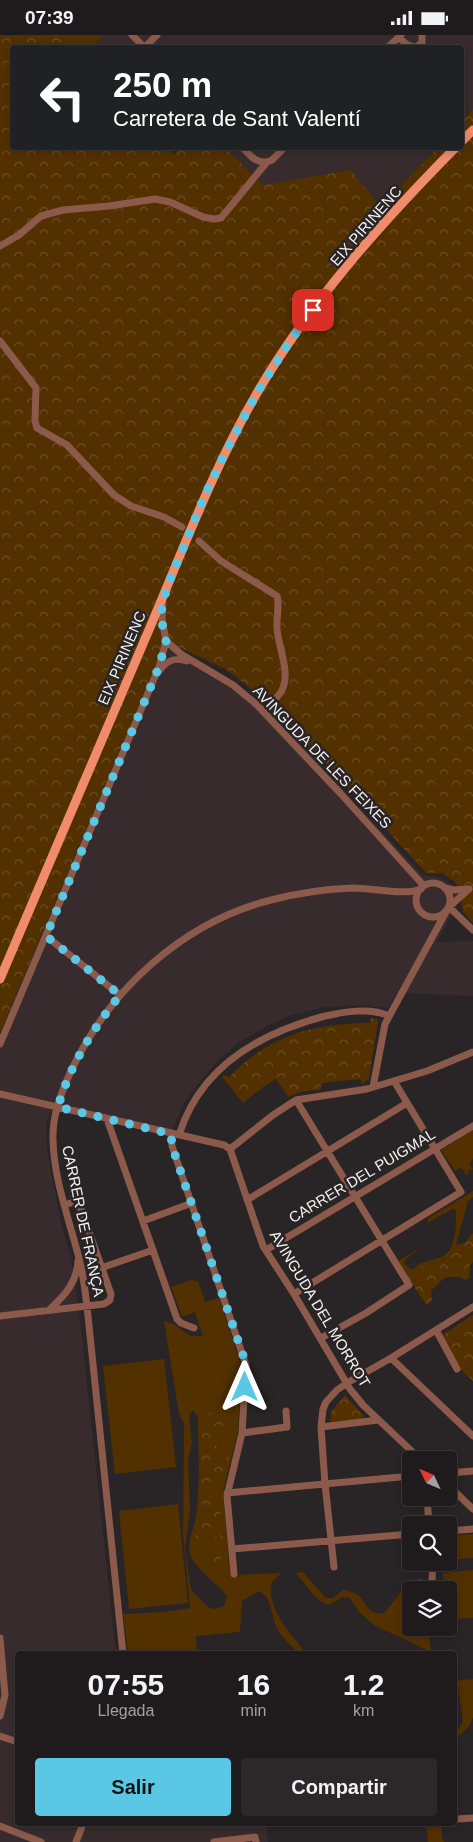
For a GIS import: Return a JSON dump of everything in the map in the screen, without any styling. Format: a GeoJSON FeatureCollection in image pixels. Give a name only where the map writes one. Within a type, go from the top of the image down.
{"type":"FeatureCollection","features":[{"type":"Feature","properties":{"kind":"main road"},"geometry":{"type":"LineString","coordinates":[[464,141],[473,131]]}},
{"type":"Feature","properties":{"kind":"main road","name":"EIX PIRINENC"},"geometry":{"type":"LineString","coordinates":[[0,979],[216,471],[257,393],[313,310],[345,270],[391,216],[455,150]]}},
{"type":"Feature","properties":{"kind":"street"},"geometry":{"type":"LineString","coordinates":[[132,35],[143,45]]}},
{"type":"Feature","properties":{"kind":"street"},"geometry":{"type":"LineString","coordinates":[[147,45],[158,35]]}},
{"type":"Feature","properties":{"kind":"street"},"geometry":{"type":"LineString","coordinates":[[390,45],[400,36],[409,45]]}},
{"type":"Feature","properties":{"kind":"street"},"geometry":{"type":"LineString","coordinates":[[245,150],[254,160],[260,163],[272,160],[282,150]]}},
{"type":"Feature","properties":{"kind":"street"},"geometry":{"type":"LineString","coordinates":[[0,246],[19,235],[41,216],[64,210],[155,199],[170,202],[203,217],[221,218],[266,162]]}},
{"type":"Feature","properties":{"kind":"street"},"geometry":{"type":"LineString","coordinates":[[0,341],[36,388],[35,421],[37,428],[67,445],[114,495],[131,506],[164,517],[182,527]]}},
{"type":"Feature","properties":{"kind":"street"},"geometry":{"type":"LineString","coordinates":[[200,541],[221,561],[277,596],[279,604],[277,629],[284,678],[283,688],[263,711]]}},
{"type":"Feature","properties":{"kind":"street"},"geometry":{"type":"LineString","coordinates":[[0,1044],[152,685],[166,641],[161,612],[167,587]]}},
{"type":"Feature","properties":{"kind":"street","name":"AVINGUDA DE LES FEIXES"},"geometry":{"type":"LineString","coordinates":[[166,641],[197,665],[233,685],[263,711],[422,887]]}},
{"type":"Feature","properties":{"kind":"street"},"geometry":{"type":"LineString","coordinates":[[152,685],[164,665],[173,659],[184,660],[197,665]]}},
{"type":"Feature","properties":{"kind":"street"},"geometry":{"type":"LineString","coordinates":[[430,940],[433,924],[417,904],[417,896],[422,887],[433,883],[453,890],[471,889]]}},
{"type":"Feature","properties":{"kind":"street","name":"CARRER DE FRANÇA"},"geometry":{"type":"LineString","coordinates":[[123,1651],[87,1306],[79,1256],[57,1175],[53,1142],[54,1123],[66,1083],[84,1046],[101,1019],[120,995],[151,964],[172,947],[215,922],[270,900],[324,890],[354,888],[410,892],[422,887]]}},
{"type":"Feature","properties":{"kind":"street"},"geometry":{"type":"LineString","coordinates":[[373,1087],[382,1034],[388,1016],[448,908],[450,897],[445,887]]}},
{"type":"Feature","properties":{"kind":"street"},"geometry":{"type":"LineString","coordinates":[[426,915],[434,917],[471,889]]}},
{"type":"Feature","properties":{"kind":"street","name":"CARRER DE FRANÇA"},"geometry":{"type":"LineString","coordinates":[[394,891],[409,897],[417,904]]}},
{"type":"Feature","properties":{"kind":"street"},"geometry":{"type":"LineString","coordinates":[[448,908],[473,930]]}},
{"type":"Feature","properties":{"kind":"street"},"geometry":{"type":"LineString","coordinates":[[46,936],[120,995]]}},
{"type":"Feature","properties":{"kind":"street"},"geometry":{"type":"LineString","coordinates":[[234,1574],[227,1493],[242,1433],[245,1361],[172,1146],[175,1135],[188,1111],[218,1071],[241,1053],[270,1035],[296,1024],[340,1013],[368,1011],[388,1016]]}},
{"type":"Feature","properties":{"kind":"street"},"geometry":{"type":"LineString","coordinates":[[0,1094],[224,1145],[230,1149],[273,1115],[296,1101],[373,1087],[427,1071],[473,1052]]}},
{"type":"Feature","properties":{"kind":"street"},"geometry":{"type":"LineString","coordinates":[[294,1294],[461,1192],[394,1081]]}},
{"type":"Feature","properties":{"kind":"street"},"geometry":{"type":"LineString","coordinates":[[296,1101],[409,1285],[366,1313],[321,1338]]}},
{"type":"Feature","properties":{"kind":"street"},"geometry":{"type":"LineString","coordinates":[[247,1200],[407,1103]]}},
{"type":"Feature","properties":{"kind":"street"},"geometry":{"type":"LineString","coordinates":[[107,1119],[177,1319],[180,1323],[194,1328]]}},
{"type":"Feature","properties":{"kind":"street","name":"CARRER DEL PUIGMAL"},"geometry":{"type":"LineString","coordinates":[[266,1250],[473,1126]]}},
{"type":"Feature","properties":{"kind":"street","name":"AVINGUDA DEL MORROT"},"geometry":{"type":"LineString","coordinates":[[230,1149],[266,1250],[358,1400],[411,1451]]}},
{"type":"Feature","properties":{"kind":"street"},"geometry":{"type":"LineString","coordinates":[[0,1316],[87,1306],[106,1303],[110,1299],[111,1295],[79,1207],[73,1202],[64,1205]]}},
{"type":"Feature","properties":{"kind":"street"},"geometry":{"type":"LineString","coordinates":[[143,1221],[192,1203]]}},
{"type":"Feature","properties":{"kind":"street"},"geometry":{"type":"LineString","coordinates":[[101,1268],[153,1250]]}},
{"type":"Feature","properties":{"kind":"street"},"geometry":{"type":"LineString","coordinates":[[48,1310],[66,1293],[71,1285],[76,1273],[79,1256]]}},
{"type":"Feature","properties":{"kind":"street"},"geometry":{"type":"LineString","coordinates":[[334,1567],[321,1427],[321,1415],[326,1402],[346,1383],[391,1358],[473,1307]]}},
{"type":"Feature","properties":{"kind":"street"},"geometry":{"type":"LineString","coordinates":[[436,1330],[457,1369]]}},
{"type":"Feature","properties":{"kind":"street"},"geometry":{"type":"LineString","coordinates":[[391,1358],[473,1436]]}},
{"type":"Feature","properties":{"kind":"street"},"geometry":{"type":"LineString","coordinates":[[242,1433],[287,1427],[286,1411]]}},
{"type":"Feature","properties":{"kind":"street"},"geometry":{"type":"LineString","coordinates":[[321,1427],[378,1420]]}},
{"type":"Feature","properties":{"kind":"street"},"geometry":{"type":"LineString","coordinates":[[458,1472],[473,1471]]}},
{"type":"Feature","properties":{"kind":"street"},"geometry":{"type":"LineString","coordinates":[[227,1493],[402,1477]]}},
{"type":"Feature","properties":{"kind":"street"},"geometry":{"type":"LineString","coordinates":[[458,1495],[473,1509]]}},
{"type":"Feature","properties":{"kind":"street"},"geometry":{"type":"LineString","coordinates":[[457,1530],[473,1529]]}},
{"type":"Feature","properties":{"kind":"street"},"geometry":{"type":"LineString","coordinates":[[232,1549],[402,1535]]}},
{"type":"Feature","properties":{"kind":"street"},"geometry":{"type":"LineString","coordinates":[[432,1571],[432,1579]]}},
{"type":"Feature","properties":{"kind":"street"},"geometry":{"type":"LineString","coordinates":[[0,1638],[5,1695],[0,1716]]}},
{"type":"Feature","properties":{"kind":"street"},"geometry":{"type":"LineString","coordinates":[[0,1736],[15,1741]]}},
{"type":"Feature","properties":{"kind":"street"},"geometry":{"type":"LineString","coordinates":[[458,1819],[473,1818]]}},
{"type":"Feature","properties":{"kind":"street"},"geometry":{"type":"LineString","coordinates":[[0,1826],[41,1842]]}},
{"type":"Feature","properties":{"kind":"street"},"geometry":{"type":"LineString","coordinates":[[76,1842],[83,1826]]}},
{"type":"Feature","properties":{"kind":"street"},"geometry":{"type":"LineString","coordinates":[[214,1842],[256,1840]]}},
{"type":"Feature","properties":{"kind":"shaded area"},"geometry":{"type":"Polygon","coordinates":[[[56,35],[473,35],[473,109],[464,119],[464,45],[67,45],[56,35]]]}},
{"type":"Feature","properties":{"kind":"shaded area"},"geometry":{"type":"Polygon","coordinates":[[[228,150],[435,150],[381,207],[351,170],[263,185],[228,150]]]}},
{"type":"Feature","properties":{"kind":"shaded area"},"geometry":{"type":"Polygon","coordinates":[[[166,642],[234,681],[296,740],[423,875],[438,877],[457,887],[460,900],[437,942],[473,941],[473,996],[397,993],[388,1008],[362,1005],[325,1007],[292,1015],[267,1026],[238,1043],[217,1061],[190,1094],[181,1109],[171,1134],[54,1109],[47,1119],[48,1156],[62,1227],[71,1256],[80,1319],[116,1651],[15,1651],[15,1826],[266,1826],[268,1842],[0,1842],[0,1035],[112,773],[166,642]]]}},
{"type":"Feature","properties":{"kind":"green space"},"geometry":{"type":"Polygon","coordinates":[[[0,35],[105,35],[94,45],[10,45],[0,35]]]}},
{"type":"Feature","properties":{"kind":"green space"},"geometry":{"type":"Polygon","coordinates":[[[0,35],[56,35],[67,45],[10,45],[10,150],[170,150],[174,154],[178,150],[228,150],[263,185],[351,170],[381,207],[435,150],[464,150],[464,119],[473,109],[473,923],[463,912],[459,888],[454,881],[442,873],[426,873],[272,705],[227,670],[166,641],[0,1033],[0,35]]]}},
{"type":"Feature","properties":{"kind":"green space"},"geometry":{"type":"Polygon","coordinates":[[[371,1018],[377,1019],[378,1022],[369,1078],[362,1085],[359,1079],[323,1083],[321,1089],[301,1092],[288,1097],[276,1079],[243,1103],[222,1077],[223,1075],[229,1077],[260,1051],[293,1035],[329,1026],[369,1023],[371,1018]]]}},
{"type":"Feature","properties":{"kind":"green space"},"geometry":{"type":"Polygon","coordinates":[[[473,1130],[473,1159],[469,1163],[473,1169],[469,1170],[467,1176],[461,1167],[455,1171],[441,1150],[473,1130]]]}},
{"type":"Feature","properties":{"kind":"green space"},"geometry":{"type":"Polygon","coordinates":[[[473,1191],[473,1197],[468,1201],[454,1252],[446,1259],[417,1269],[408,1277],[398,1261],[422,1247],[405,1260],[404,1263],[410,1269],[413,1269],[445,1255],[452,1245],[456,1211],[454,1209],[451,1210],[429,1223],[427,1219],[473,1191]]]}},
{"type":"Feature","properties":{"kind":"green space"},"geometry":{"type":"Polygon","coordinates":[[[473,1233],[473,1262],[470,1265],[469,1278],[465,1280],[458,1276],[444,1278],[431,1291],[432,1301],[426,1305],[408,1277],[423,1266],[445,1259],[453,1252],[456,1245],[465,1243],[473,1233]]]}},
{"type":"Feature","properties":{"kind":"green space"},"geometry":{"type":"Polygon","coordinates":[[[194,1279],[195,1282],[198,1281],[205,1302],[219,1298],[241,1365],[238,1431],[223,1492],[230,1575],[281,1573],[271,1583],[273,1603],[282,1621],[305,1651],[296,1651],[281,1634],[274,1622],[269,1602],[259,1591],[242,1601],[240,1632],[196,1636],[197,1651],[128,1651],[123,1614],[190,1608],[183,1534],[184,1423],[179,1414],[164,1321],[174,1324],[190,1336],[203,1336],[195,1312],[182,1317],[171,1287],[194,1279]],[[193,1410],[189,1415],[192,1442],[188,1461],[190,1509],[185,1549],[191,1590],[208,1607],[214,1609],[224,1606],[227,1597],[195,1564],[189,1550],[197,1509],[199,1469],[198,1417],[193,1410]]]}},
{"type":"Feature","properties":{"kind":"green space"},"geometry":{"type":"Polygon","coordinates":[[[473,1315],[473,1381],[460,1369],[441,1336],[473,1315]]]}},
{"type":"Feature","properties":{"kind":"green space"},"geometry":{"type":"Polygon","coordinates":[[[164,1359],[176,1467],[115,1474],[103,1366],[164,1359]]]}},
{"type":"Feature","properties":{"kind":"green space"},"geometry":{"type":"Polygon","coordinates":[[[345,1395],[364,1416],[363,1419],[330,1422],[331,1412],[345,1395]]]}},
{"type":"Feature","properties":{"kind":"green space"},"geometry":{"type":"Polygon","coordinates":[[[210,1412],[226,1425],[229,1431],[224,1440],[216,1444],[219,1450],[227,1451],[229,1459],[222,1475],[207,1485],[209,1497],[218,1501],[221,1515],[218,1528],[210,1532],[214,1538],[221,1535],[223,1537],[222,1556],[214,1564],[208,1557],[215,1544],[200,1541],[196,1549],[193,1549],[200,1509],[203,1420],[210,1412]]]}},
{"type":"Feature","properties":{"kind":"green space"},"geometry":{"type":"Polygon","coordinates":[[[178,1504],[188,1603],[129,1609],[119,1511],[178,1504]]]}},
{"type":"Feature","properties":{"kind":"green space"},"geometry":{"type":"Polygon","coordinates":[[[473,1534],[473,1558],[457,1559],[457,1535],[473,1534]]]}},
{"type":"Feature","properties":{"kind":"green space"},"geometry":{"type":"Polygon","coordinates":[[[473,1570],[473,1618],[457,1619],[457,1581],[443,1581],[443,1573],[473,1570]]]}},
{"type":"Feature","properties":{"kind":"green space"},"geometry":{"type":"Polygon","coordinates":[[[303,1572],[326,1598],[333,1598],[343,1590],[349,1591],[359,1596],[371,1611],[375,1613],[384,1613],[402,1591],[402,1636],[429,1636],[431,1651],[374,1625],[360,1613],[350,1598],[342,1597],[330,1605],[315,1596],[295,1573],[303,1572]]]}},
{"type":"Feature","properties":{"kind":"green space"},"geometry":{"type":"Polygon","coordinates":[[[473,1679],[473,1717],[470,1725],[457,1738],[457,1731],[463,1722],[457,1681],[473,1679]]]}},
{"type":"Feature","properties":{"kind":"green space"},"geometry":{"type":"Polygon","coordinates":[[[426,1826],[442,1826],[442,1839],[445,1842],[428,1842],[426,1826]]]}},
{"type":"Feature","properties":{"kind":"route"},"geometry":{"type":"LineString","coordinates":[[245,1387],[245,1361],[172,1146],[171,1134],[58,1107],[78,1056],[98,1024],[120,995],[46,936],[108,792],[163,656],[166,641],[161,612],[167,587],[176,563],[216,471],[237,429],[273,367],[313,310]]}}]}
